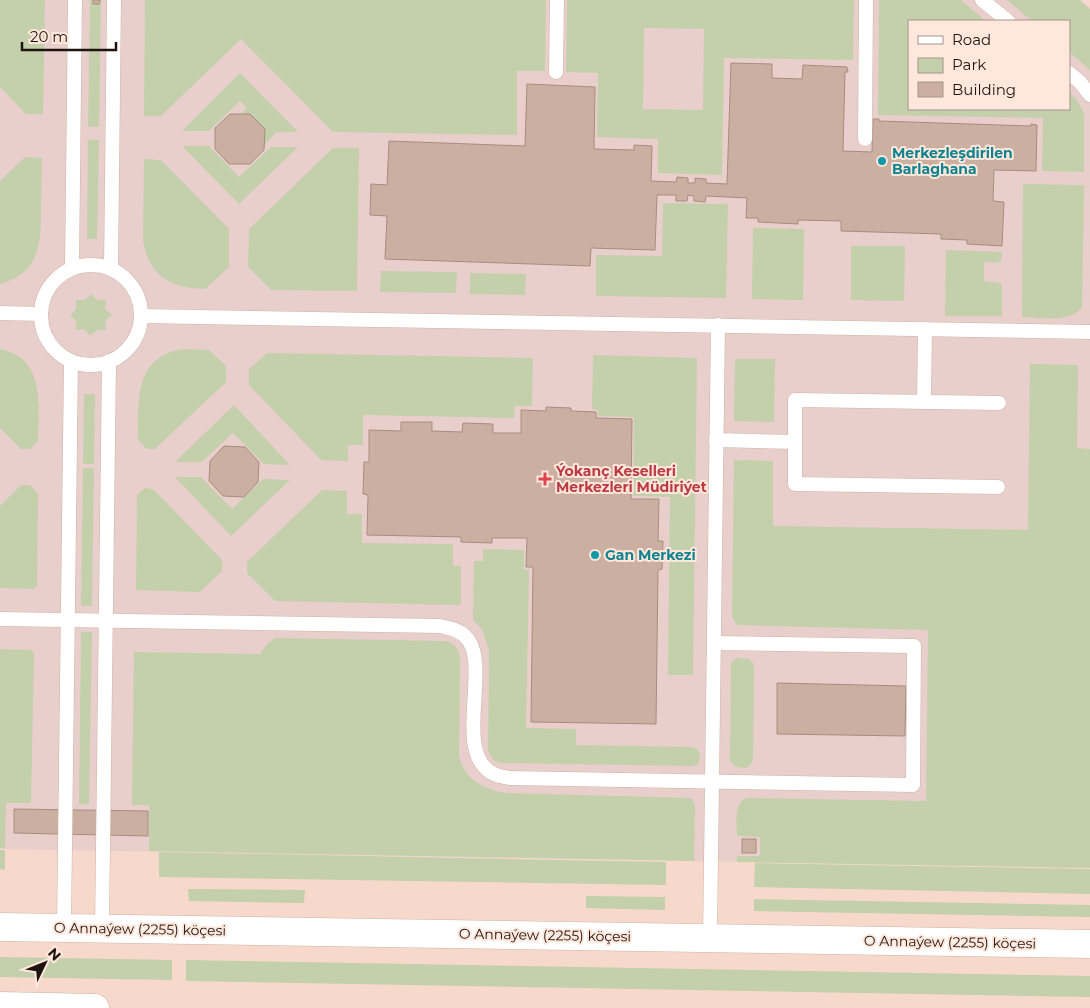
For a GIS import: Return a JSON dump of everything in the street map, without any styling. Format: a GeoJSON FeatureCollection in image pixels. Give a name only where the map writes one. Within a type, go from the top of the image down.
{"type":"FeatureCollection","features":[{"type":"Feature","properties":{"kind":"main road","name":"O Annaýew (2255) köçesi"},"geometry":{"type":"LineString","coordinates":[[0,926],[1090,944]]}},
{"type":"Feature","properties":{"kind":"main road"},"geometry":{"type":"LineString","coordinates":[[0,1006],[95,1008]]}},
{"type":"Feature","properties":{"kind":"lane"},"geometry":{"type":"LineString","coordinates":[[72,269],[75,0]]}},
{"type":"Feature","properties":{"kind":"lane"},"geometry":{"type":"LineString","coordinates":[[110,269],[114,0]]}},
{"type":"Feature","properties":{"kind":"lane"},"geometry":{"type":"LineString","coordinates":[[556,72],[557,0]]}},
{"type":"Feature","properties":{"kind":"lane"},"geometry":{"type":"LineString","coordinates":[[865,139],[866,0]]}},
{"type":"Feature","properties":{"kind":"lane"},"geometry":{"type":"LineString","coordinates":[[982,0],[1007,20]]}},
{"type":"Feature","properties":{"kind":"lane"},"geometry":{"type":"LineString","coordinates":[[1070,74],[1080,82],[1090,95]]}},
{"type":"Feature","properties":{"kind":"lane"},"geometry":{"type":"LineString","coordinates":[[85,265],[97,265],[110,269],[128,282],[137,298],[141,316],[135,339],[118,357],[96,365],[84,364],[62,356],[49,343],[42,326],[42,302],[46,291],[63,273],[72,269],[85,265]]}},
{"type":"Feature","properties":{"kind":"lane"},"geometry":{"type":"LineString","coordinates":[[0,314],[41,314]]}},
{"type":"Feature","properties":{"kind":"lane"},"geometry":{"type":"LineString","coordinates":[[141,316],[1090,332]]}},
{"type":"Feature","properties":{"kind":"lane"},"geometry":{"type":"LineString","coordinates":[[710,938],[718,326]]}},
{"type":"Feature","properties":{"kind":"lane"},"geometry":{"type":"LineString","coordinates":[[924,329],[924,402]]}},
{"type":"Feature","properties":{"kind":"lane"},"geometry":{"type":"LineString","coordinates":[[64,927],[71,360]]}},
{"type":"Feature","properties":{"kind":"lane"},"geometry":{"type":"LineString","coordinates":[[102,928],[109,361]]}},
{"type":"Feature","properties":{"kind":"lane"},"geometry":{"type":"LineString","coordinates":[[998,488],[794,484],[796,400],[999,403]]}},
{"type":"Feature","properties":{"kind":"lane"},"geometry":{"type":"LineString","coordinates":[[716,440],[795,442]]}},
{"type":"Feature","properties":{"kind":"lane"},"geometry":{"type":"LineString","coordinates":[[0,619],[440,626],[451,628],[466,637],[474,654],[474,741],[480,762],[493,774],[510,778],[913,785],[914,646],[714,642]]}},
{"type":"Feature","properties":{"kind":"shaded area","name":"Ýokanç Keselleri Merkezleri Müdiriýet"},"geometry":{"type":"Polygon","coordinates":[[[0,0],[1080,0],[1090,8],[1090,868],[0,849],[0,0]]]}},
{"type":"Feature","properties":{"kind":"green space"},"geometry":{"type":"Polygon","coordinates":[[[0,0],[45,0],[43,114],[26,114],[0,87],[0,0]]]}},
{"type":"Feature","properties":{"kind":"green space"},"geometry":{"type":"Polygon","coordinates":[[[90,0],[101,0],[99,127],[88,127],[90,0]]]}},
{"type":"Feature","properties":{"kind":"green space"},"geometry":{"type":"Polygon","coordinates":[[[145,0],[546,0],[545,71],[517,71],[517,135],[333,132],[241,39],[161,116],[144,116],[145,0]]]}},
{"type":"Feature","properties":{"kind":"green space"},"geometry":{"type":"Polygon","coordinates":[[[567,0],[854,0],[853,60],[724,58],[722,175],[658,173],[658,139],[597,137],[598,73],[566,72],[567,0]],[[644,28],[643,109],[703,110],[704,29],[644,28]]]}},
{"type":"Feature","properties":{"kind":"green space"},"geometry":{"type":"Polygon","coordinates":[[[879,0],[961,0],[985,20],[908,20],[908,110],[1070,110],[1070,93],[1077,100],[1084,113],[1084,172],[1042,171],[1043,118],[878,115],[879,0]]]}},
{"type":"Feature","properties":{"kind":"green space"},"geometry":{"type":"Polygon","coordinates":[[[1007,0],[1080,0],[1090,9],[1090,70],[1070,53],[1070,20],[1031,20],[1007,0]]]}},
{"type":"Feature","properties":{"kind":"green space"},"geometry":{"type":"Polygon","coordinates":[[[240,73],[298,132],[277,132],[249,160],[222,132],[247,108],[240,101],[209,131],[182,131],[240,73]]]}},
{"type":"Feature","properties":{"kind":"green space"},"geometry":{"type":"Polygon","coordinates":[[[88,140],[99,140],[97,239],[87,239],[88,140]]]}},
{"type":"Feature","properties":{"kind":"green space"},"geometry":{"type":"Polygon","coordinates":[[[182,146],[209,146],[239,177],[271,147],[298,147],[239,204],[182,146]]]}},
{"type":"Feature","properties":{"kind":"green space"},"geometry":{"type":"Polygon","coordinates":[[[333,148],[359,148],[357,291],[271,290],[248,267],[249,229],[333,148]]]}},
{"type":"Feature","properties":{"kind":"green space"},"geometry":{"type":"Polygon","coordinates":[[[25,157],[42,158],[39,245],[31,265],[23,273],[0,284],[0,181],[25,157]]]}},
{"type":"Feature","properties":{"kind":"green space"},"geometry":{"type":"Polygon","coordinates":[[[144,159],[161,160],[229,229],[229,267],[205,289],[172,283],[156,272],[150,263],[143,240],[144,159]]]}},
{"type":"Feature","properties":{"kind":"green space"},"geometry":{"type":"Polygon","coordinates":[[[1023,184],[1084,185],[1082,307],[1070,316],[1062,318],[1022,317],[1023,184]]]}},
{"type":"Feature","properties":{"kind":"green space"},"geometry":{"type":"Polygon","coordinates":[[[663,203],[728,204],[726,298],[596,296],[596,255],[662,256],[663,203]]]}},
{"type":"Feature","properties":{"kind":"green space"},"geometry":{"type":"Polygon","coordinates":[[[753,228],[804,229],[803,300],[752,299],[753,228]]]}},
{"type":"Feature","properties":{"kind":"green space"},"geometry":{"type":"Polygon","coordinates":[[[851,246],[905,246],[904,301],[851,300],[851,246]]]}},
{"type":"Feature","properties":{"kind":"green space"},"geometry":{"type":"Polygon","coordinates":[[[946,250],[1002,252],[1001,261],[996,263],[984,262],[984,281],[1000,283],[1002,286],[1002,316],[945,316],[946,250]]]}},
{"type":"Feature","properties":{"kind":"green space"},"geometry":{"type":"Polygon","coordinates":[[[381,271],[457,272],[456,293],[380,292],[381,271]]]}},
{"type":"Feature","properties":{"kind":"green space"},"geometry":{"type":"Polygon","coordinates":[[[470,273],[526,274],[525,295],[470,294],[470,273]]]}},
{"type":"Feature","properties":{"kind":"green space"},"geometry":{"type":"Polygon","coordinates":[[[91,294],[97,300],[106,300],[105,309],[112,315],[105,321],[106,330],[97,330],[90,336],[84,329],[76,330],[76,321],[70,315],[76,309],[76,300],[85,300],[91,294]]]}},
{"type":"Feature","properties":{"kind":"green space"},"geometry":{"type":"Polygon","coordinates":[[[0,349],[15,354],[25,362],[32,372],[36,385],[39,413],[38,441],[30,449],[21,449],[0,428],[0,349]]]}},
{"type":"Feature","properties":{"kind":"green space"},"geometry":{"type":"Polygon","coordinates":[[[183,349],[209,350],[226,366],[226,382],[155,449],[147,449],[138,440],[138,411],[142,383],[147,371],[155,361],[167,354],[183,349]]]}},
{"type":"Feature","properties":{"kind":"green space"},"geometry":{"type":"Polygon","coordinates":[[[267,353],[533,358],[532,406],[515,406],[514,418],[363,415],[363,445],[348,445],[348,461],[321,460],[249,385],[249,369],[267,353]]]}},
{"type":"Feature","properties":{"kind":"green space"},"geometry":{"type":"Polygon","coordinates":[[[593,355],[697,358],[693,675],[668,675],[670,497],[633,496],[634,417],[598,416],[598,410],[592,409],[593,355]]]}},
{"type":"Feature","properties":{"kind":"green space"},"geometry":{"type":"Polygon","coordinates":[[[735,359],[775,359],[774,422],[734,421],[735,359]]]}},
{"type":"Feature","properties":{"kind":"green space"},"geometry":{"type":"Polygon","coordinates":[[[1030,364],[1078,365],[1077,448],[1090,449],[1090,868],[737,862],[737,856],[760,856],[760,837],[737,836],[737,810],[746,798],[926,801],[928,630],[737,625],[732,618],[734,460],[773,461],[773,526],[1028,530],[1030,364]]]}},
{"type":"Feature","properties":{"kind":"green space"},"geometry":{"type":"Polygon","coordinates":[[[84,394],[95,394],[94,464],[83,464],[84,394]]]}},
{"type":"Feature","properties":{"kind":"green space"},"geometry":{"type":"Polygon","coordinates":[[[234,405],[290,465],[264,464],[233,433],[202,462],[175,462],[234,405]]]}},
{"type":"Feature","properties":{"kind":"green space"},"geometry":{"type":"Polygon","coordinates":[[[83,468],[94,468],[92,606],[81,606],[83,468]]]}},
{"type":"Feature","properties":{"kind":"green space"},"geometry":{"type":"Polygon","coordinates":[[[175,477],[201,477],[232,509],[263,479],[290,480],[231,536],[175,477]]]}},
{"type":"Feature","properties":{"kind":"green space"},"geometry":{"type":"Polygon","coordinates":[[[21,485],[30,485],[38,494],[37,586],[34,589],[0,588],[0,506],[21,485]]]}},
{"type":"Feature","properties":{"kind":"green space"},"geometry":{"type":"Polygon","coordinates":[[[145,488],[153,489],[222,560],[222,571],[200,592],[136,590],[137,495],[145,488]]]}},
{"type":"Feature","properties":{"kind":"green space"},"geometry":{"type":"Polygon","coordinates":[[[322,490],[347,491],[347,514],[362,514],[362,543],[453,544],[453,566],[461,566],[461,603],[459,605],[275,601],[247,573],[247,562],[322,490]]]}},
{"type":"Feature","properties":{"kind":"green space"},"geometry":{"type":"Polygon","coordinates":[[[483,549],[524,550],[524,570],[529,570],[526,728],[576,729],[576,745],[691,747],[697,749],[699,753],[700,759],[697,765],[501,763],[494,761],[488,751],[489,650],[482,629],[473,620],[474,561],[483,561],[483,549]]]}},
{"type":"Feature","properties":{"kind":"green space"},"geometry":{"type":"Polygon","coordinates":[[[81,632],[92,632],[89,804],[79,804],[81,632]]]}},
{"type":"Feature","properties":{"kind":"green space"},"geometry":{"type":"Polygon","coordinates":[[[275,638],[446,641],[452,643],[458,649],[460,658],[459,755],[465,771],[470,777],[483,786],[506,793],[691,798],[695,805],[694,861],[149,851],[149,805],[132,805],[134,652],[260,654],[267,644],[275,638]]]}},
{"type":"Feature","properties":{"kind":"green space"},"geometry":{"type":"Polygon","coordinates":[[[0,649],[31,650],[34,653],[31,803],[6,803],[5,848],[0,848],[0,649]]]}},
{"type":"Feature","properties":{"kind":"green space"},"geometry":{"type":"Polygon","coordinates":[[[736,658],[749,659],[754,664],[753,761],[747,768],[736,767],[730,761],[731,663],[736,658]]]}},
{"type":"Feature","properties":{"kind":"green space"},"geometry":{"type":"Polygon","coordinates":[[[0,850],[5,850],[5,870],[0,869],[0,850]]]}},
{"type":"Feature","properties":{"kind":"green space"},"geometry":{"type":"Polygon","coordinates":[[[159,852],[666,862],[666,885],[159,877],[159,852]]]}},
{"type":"Feature","properties":{"kind":"green space"},"geometry":{"type":"Polygon","coordinates":[[[755,863],[1090,869],[1090,894],[754,887],[755,863]]]}},
{"type":"Feature","properties":{"kind":"green space"},"geometry":{"type":"Polygon","coordinates":[[[188,889],[305,890],[304,903],[189,901],[188,889]]]}},
{"type":"Feature","properties":{"kind":"green space"},"geometry":{"type":"Polygon","coordinates":[[[586,896],[665,897],[665,910],[586,908],[586,896]]]}},
{"type":"Feature","properties":{"kind":"green space"},"geometry":{"type":"Polygon","coordinates":[[[754,899],[1090,905],[1090,917],[754,911],[754,899]]]}},
{"type":"Feature","properties":{"kind":"green space"},"geometry":{"type":"Polygon","coordinates":[[[0,957],[172,960],[172,980],[0,977],[0,957]]]}},
{"type":"Feature","properties":{"kind":"green space"},"geometry":{"type":"Polygon","coordinates":[[[186,960],[1090,976],[1090,997],[186,981],[186,960]]]}},
{"type":"Feature","properties":{"kind":"building"},"geometry":{"type":"Polygon","coordinates":[[[93,0],[100,0],[99,4],[93,4],[93,0]]]}},
{"type":"Feature","properties":{"kind":"building","name":"Merkezleşdirilen Barlaghana"},"geometry":{"type":"Polygon","coordinates":[[[731,63],[772,64],[772,78],[802,79],[803,65],[847,67],[848,72],[845,72],[843,151],[872,152],[873,119],[879,119],[879,121],[1037,125],[1036,171],[994,170],[993,201],[1004,202],[1002,246],[967,244],[967,240],[941,239],[941,234],[841,231],[841,221],[798,220],[798,224],[758,222],[758,218],[746,218],[747,198],[706,196],[705,202],[694,201],[694,196],[688,195],[687,201],[676,201],[676,195],[657,195],[655,250],[591,248],[590,266],[385,259],[387,216],[370,215],[371,184],[387,185],[389,141],[525,146],[527,84],[595,87],[594,149],[634,150],[634,145],[652,146],[651,181],[676,182],[677,177],[688,178],[688,183],[695,183],[695,178],[706,179],[706,183],[727,184],[731,63]]]}},
{"type":"Feature","properties":{"kind":"building"},"geometry":{"type":"Polygon","coordinates":[[[230,114],[250,114],[265,129],[264,150],[250,164],[229,164],[215,149],[215,128],[230,114]]]}},
{"type":"Feature","properties":{"kind":"building","name":"Gan Merkezi"},"geometry":{"type":"Polygon","coordinates":[[[546,407],[596,412],[596,418],[632,419],[631,499],[659,499],[658,541],[663,541],[662,569],[658,570],[656,724],[531,722],[533,567],[526,567],[527,538],[492,538],[492,543],[461,542],[461,537],[367,535],[368,495],[363,494],[364,462],[369,462],[369,430],[401,431],[401,422],[432,422],[432,431],[462,432],[463,423],[493,424],[493,433],[521,433],[521,410],[546,411],[546,407]]]}},
{"type":"Feature","properties":{"kind":"building"},"geometry":{"type":"Polygon","coordinates":[[[224,446],[245,447],[259,462],[258,482],[244,497],[223,496],[209,481],[210,461],[224,446]]]}},
{"type":"Feature","properties":{"kind":"building"},"geometry":{"type":"Polygon","coordinates":[[[777,683],[906,686],[905,736],[777,734],[777,683]]]}},
{"type":"Feature","properties":{"kind":"building"},"geometry":{"type":"Polygon","coordinates":[[[14,809],[148,811],[148,836],[14,833],[14,809]]]}},
{"type":"Feature","properties":{"kind":"building"},"geometry":{"type":"Polygon","coordinates":[[[742,839],[756,839],[756,853],[742,853],[742,839]]]}},
{"type":"Feature","properties":{"kind":"place","name":"Merkezleşdirilen Barlaghana"},"geometry":{"type":"Point","coordinates":[882,161]}},
{"type":"Feature","properties":{"kind":"place","name":"Ýokanç Keselleri Merkezleri Müdiriýet"},"geometry":{"type":"Point","coordinates":[545,479]}},
{"type":"Feature","properties":{"kind":"place","name":"Gan Merkezi"},"geometry":{"type":"Point","coordinates":[595,555]}}]}
